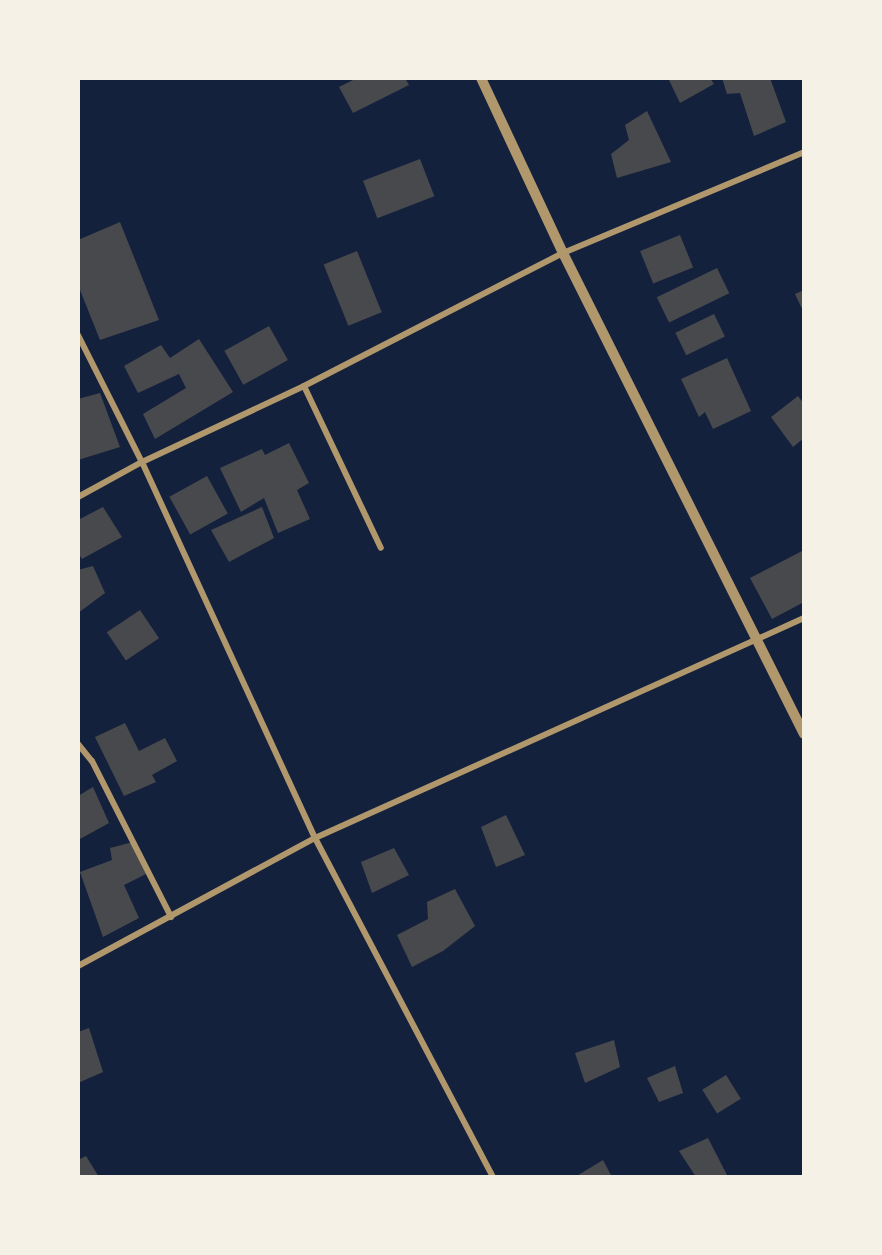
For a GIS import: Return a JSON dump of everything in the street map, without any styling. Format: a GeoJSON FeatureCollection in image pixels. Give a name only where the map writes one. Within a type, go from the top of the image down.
{"type":"FeatureCollection","features":[{"type":"Feature","properties":{"kind":"street"},"geometry":{"type":"LineString","coordinates":[[481,78],[563,253],[755,642],[804,734]]}},
{"type":"Feature","properties":{"kind":"street"},"geometry":{"type":"LineString","coordinates":[[78,497],[142,462],[304,386],[563,253],[804,152]]}},
{"type":"Feature","properties":{"kind":"street"},"geometry":{"type":"LineString","coordinates":[[78,335],[142,462],[315,838],[493,1177]]}},
{"type":"Feature","properties":{"kind":"street"},"geometry":{"type":"LineString","coordinates":[[304,386],[381,548]]}},
{"type":"Feature","properties":{"kind":"street"},"geometry":{"type":"LineString","coordinates":[[78,966],[315,838],[804,618]]}},
{"type":"Feature","properties":{"kind":"street"},"geometry":{"type":"LineString","coordinates":[[78,744],[92,761],[171,917]]}},
{"type":"Feature","properties":{"kind":"building"},"geometry":{"type":"Polygon","coordinates":[[[357,78],[405,78],[409,85],[353,113],[339,87],[357,78]]]}},
{"type":"Feature","properties":{"kind":"building"},"geometry":{"type":"Polygon","coordinates":[[[668,78],[710,78],[714,84],[680,103],[668,78]]]}},
{"type":"Feature","properties":{"kind":"building"},"geometry":{"type":"Polygon","coordinates":[[[722,78],[770,78],[786,122],[754,136],[740,93],[727,94],[722,78]]]}},
{"type":"Feature","properties":{"kind":"building"},"geometry":{"type":"Polygon","coordinates":[[[647,111],[671,162],[617,178],[611,154],[629,140],[625,125],[647,111]]]}},
{"type":"Feature","properties":{"kind":"building"},"geometry":{"type":"Polygon","coordinates":[[[420,159],[434,196],[377,218],[363,181],[420,159]]]}},
{"type":"Feature","properties":{"kind":"building"},"geometry":{"type":"Polygon","coordinates":[[[120,222],[159,320],[100,340],[78,285],[78,240],[120,222]]]}},
{"type":"Feature","properties":{"kind":"building"},"geometry":{"type":"Polygon","coordinates":[[[680,235],[693,267],[653,284],[640,251],[680,235]]]}},
{"type":"Feature","properties":{"kind":"building"},"geometry":{"type":"Polygon","coordinates":[[[357,251],[382,312],[348,326],[324,264],[357,251]]]}},
{"type":"Feature","properties":{"kind":"building"},"geometry":{"type":"Polygon","coordinates":[[[717,268],[729,293],[669,323],[657,297],[717,268]]]}},
{"type":"Feature","properties":{"kind":"building"},"geometry":{"type":"Polygon","coordinates":[[[804,290],[804,313],[795,294],[804,290]]]}},
{"type":"Feature","properties":{"kind":"building"},"geometry":{"type":"Polygon","coordinates":[[[714,314],[725,336],[686,355],[675,333],[714,314]]]}},
{"type":"Feature","properties":{"kind":"building"},"geometry":{"type":"Polygon","coordinates":[[[269,326],[288,360],[243,385],[224,351],[269,326]]]}},
{"type":"Feature","properties":{"kind":"building"},"geometry":{"type":"Polygon","coordinates":[[[199,339],[233,392],[155,439],[143,414],[186,388],[179,374],[138,393],[124,366],[161,345],[170,358],[199,339]]]}},
{"type":"Feature","properties":{"kind":"building"},"geometry":{"type":"Polygon","coordinates":[[[727,358],[751,411],[713,429],[705,412],[699,417],[681,379],[727,358]]]}},
{"type":"Feature","properties":{"kind":"building"},"geometry":{"type":"Polygon","coordinates":[[[100,393],[120,447],[78,460],[78,399],[100,393]]]}},
{"type":"Feature","properties":{"kind":"building"},"geometry":{"type":"Polygon","coordinates":[[[798,396],[804,404],[804,438],[793,447],[771,417],[798,396]]]}},
{"type":"Feature","properties":{"kind":"building"},"geometry":{"type":"Polygon","coordinates":[[[289,443],[309,483],[297,490],[310,519],[278,533],[264,498],[241,512],[220,468],[262,449],[265,455],[289,443]]]}},
{"type":"Feature","properties":{"kind":"building"},"geometry":{"type":"Polygon","coordinates":[[[207,476],[228,514],[190,534],[169,497],[207,476]]]}},
{"type":"Feature","properties":{"kind":"building"},"geometry":{"type":"Polygon","coordinates":[[[103,507],[122,537],[82,559],[78,553],[78,520],[103,507]]]}},
{"type":"Feature","properties":{"kind":"building"},"geometry":{"type":"Polygon","coordinates":[[[262,507],[274,538],[229,562],[211,530],[262,507]]]}},
{"type":"Feature","properties":{"kind":"building"},"geometry":{"type":"Polygon","coordinates":[[[804,550],[804,602],[772,619],[750,578],[804,550]]]}},
{"type":"Feature","properties":{"kind":"building"},"geometry":{"type":"Polygon","coordinates":[[[93,566],[105,593],[78,613],[78,570],[93,566]]]}},
{"type":"Feature","properties":{"kind":"building"},"geometry":{"type":"Polygon","coordinates":[[[140,610],[159,638],[126,661],[107,632],[140,610]]]}},
{"type":"Feature","properties":{"kind":"building"},"geometry":{"type":"Polygon","coordinates":[[[125,723],[139,751],[165,738],[177,761],[152,775],[156,782],[124,796],[95,737],[125,723]]]}},
{"type":"Feature","properties":{"kind":"building"},"geometry":{"type":"Polygon","coordinates":[[[93,787],[109,823],[80,839],[78,835],[78,796],[93,787]]]}},
{"type":"Feature","properties":{"kind":"building"},"geometry":{"type":"Polygon","coordinates":[[[506,815],[525,855],[496,867],[481,827],[506,815]]]}},
{"type":"Feature","properties":{"kind":"building"},"geometry":{"type":"Polygon","coordinates":[[[133,842],[148,873],[124,885],[139,918],[103,937],[80,872],[112,860],[110,848],[133,842]]]}},
{"type":"Feature","properties":{"kind":"building"},"geometry":{"type":"Polygon","coordinates":[[[394,848],[409,875],[372,893],[361,862],[394,848]]]}},
{"type":"Feature","properties":{"kind":"building"},"geometry":{"type":"Polygon","coordinates":[[[455,889],[475,926],[443,951],[412,967],[397,935],[428,919],[427,902],[455,889]]]}},
{"type":"Feature","properties":{"kind":"building"},"geometry":{"type":"Polygon","coordinates":[[[89,1028],[103,1072],[78,1083],[78,1032],[89,1028]]]}},
{"type":"Feature","properties":{"kind":"building"},"geometry":{"type":"Polygon","coordinates":[[[614,1040],[620,1067],[585,1083],[575,1053],[614,1040]]]}},
{"type":"Feature","properties":{"kind":"building"},"geometry":{"type":"Polygon","coordinates":[[[675,1066],[683,1093],[659,1102],[647,1078],[675,1066]]]}},
{"type":"Feature","properties":{"kind":"building"},"geometry":{"type":"Polygon","coordinates":[[[726,1075],[741,1099],[717,1114],[702,1090],[726,1075]]]}},
{"type":"Feature","properties":{"kind":"building"},"geometry":{"type":"Polygon","coordinates":[[[708,1138],[728,1177],[696,1177],[679,1151],[708,1138]]]}},
{"type":"Feature","properties":{"kind":"building"},"geometry":{"type":"Polygon","coordinates":[[[86,1156],[99,1177],[78,1177],[78,1160],[86,1156]]]}},
{"type":"Feature","properties":{"kind":"building"},"geometry":{"type":"Polygon","coordinates":[[[603,1160],[612,1177],[575,1177],[603,1160]]]}}]}
